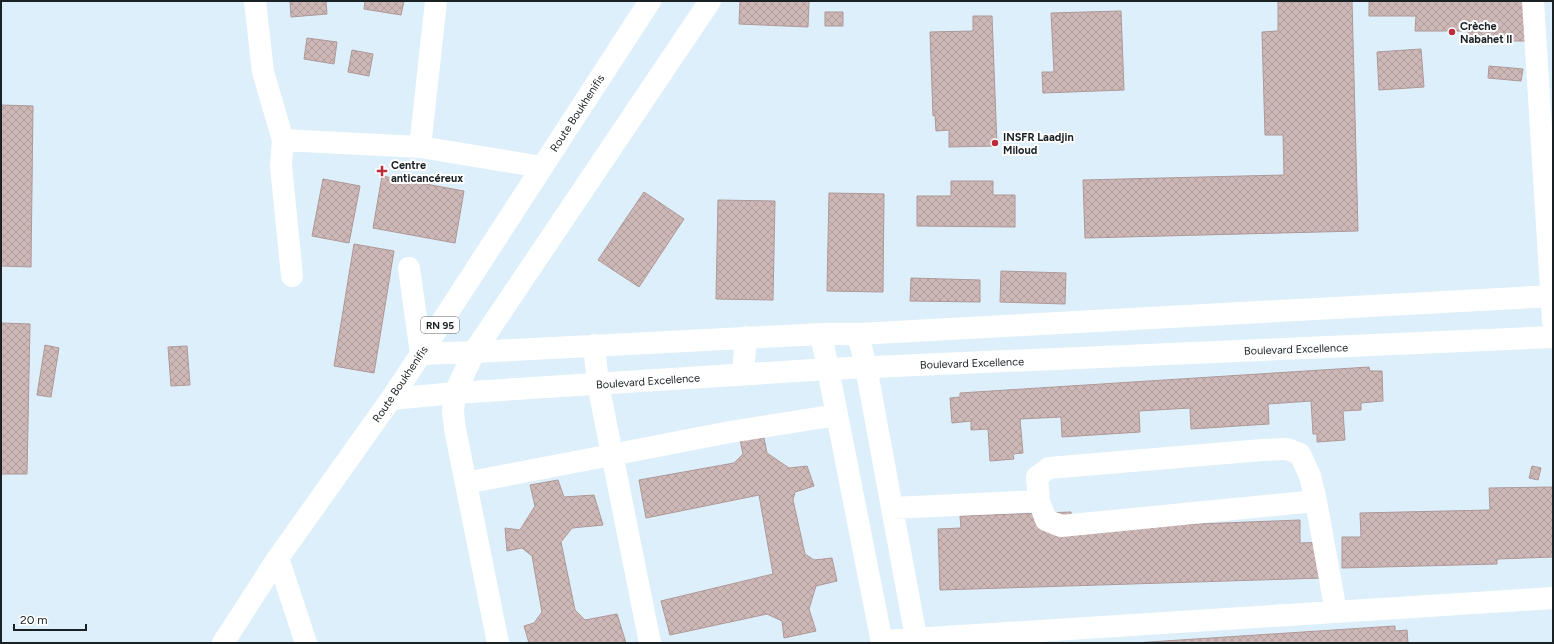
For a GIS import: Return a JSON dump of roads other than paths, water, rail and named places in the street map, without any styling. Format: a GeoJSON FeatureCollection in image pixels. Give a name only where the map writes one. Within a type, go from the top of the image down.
{"type":"FeatureCollection","features":[{"type":"Feature","properties":{"kind":"street"},"geometry":{"type":"LineString","coordinates":[[255,1],[263,72],[283,140],[281,166],[292,276]]}},
{"type":"Feature","properties":{"kind":"street"},"geometry":{"type":"LineString","coordinates":[[420,147],[436,1]]}},
{"type":"Feature","properties":{"kind":"street","name":"Route Boukhenifis"},"geometry":{"type":"LineString","coordinates":[[223,643],[278,558],[422,354],[650,1]]}},
{"type":"Feature","properties":{"kind":"street"},"geometry":{"type":"LineString","coordinates":[[498,643],[455,429],[453,411],[455,393],[474,352],[710,1]]}},
{"type":"Feature","properties":{"kind":"street"},"geometry":{"type":"LineString","coordinates":[[1533,1],[1545,55],[1553,321]]}},
{"type":"Feature","properties":{"kind":"street"},"geometry":{"type":"LineString","coordinates":[[283,140],[420,147],[542,167]]}},
{"type":"Feature","properties":{"kind":"street"},"geometry":{"type":"LineString","coordinates":[[409,268],[422,354],[746,337],[858,334],[1552,296]]}},
{"type":"Feature","properties":{"kind":"street"},"geometry":{"type":"LineString","coordinates":[[821,334],[882,642],[916,641],[1553,598]]}},
{"type":"Feature","properties":{"kind":"street"},"geometry":{"type":"LineString","coordinates":[[858,334],[866,367],[916,641]]}},
{"type":"Feature","properties":{"kind":"street"},"geometry":{"type":"LineString","coordinates":[[743,374],[746,337]]}},
{"type":"Feature","properties":{"kind":"street","name":"Boulevard Excellence"},"geometry":{"type":"LineString","coordinates":[[391,399],[455,393],[828,369],[1553,337]]}},
{"type":"Feature","properties":{"kind":"street"},"geometry":{"type":"LineString","coordinates":[[594,345],[598,384],[650,643]]}},
{"type":"Feature","properties":{"kind":"street"},"geometry":{"type":"LineString","coordinates":[[466,483],[613,456],[730,432],[837,416]]}},
{"type":"Feature","properties":{"kind":"street"},"geometry":{"type":"LineString","coordinates":[[1316,501],[1061,526],[1046,520],[1039,501],[1037,477],[1050,468],[1262,450],[1287,449],[1300,454],[1310,476],[1316,501],[1336,612]]}},
{"type":"Feature","properties":{"kind":"street"},"geometry":{"type":"LineString","coordinates":[[892,508],[1039,501]]}},
{"type":"Feature","properties":{"kind":"street"},"geometry":{"type":"LineString","coordinates":[[278,558],[306,643]]}},
{"type":"Feature","properties":{"kind":"place","name":"Crèche Nabahet II"},"geometry":{"type":"Point","coordinates":[1452,32]}},
{"type":"Feature","properties":{"kind":"place","name":"INSFR Laadjin Miloud"},"geometry":{"type":"Point","coordinates":[995,143]}},
{"type":"Feature","properties":{"kind":"place","name":"Centre anticancéreux"},"geometry":{"type":"Point","coordinates":[382,171]}}]}
